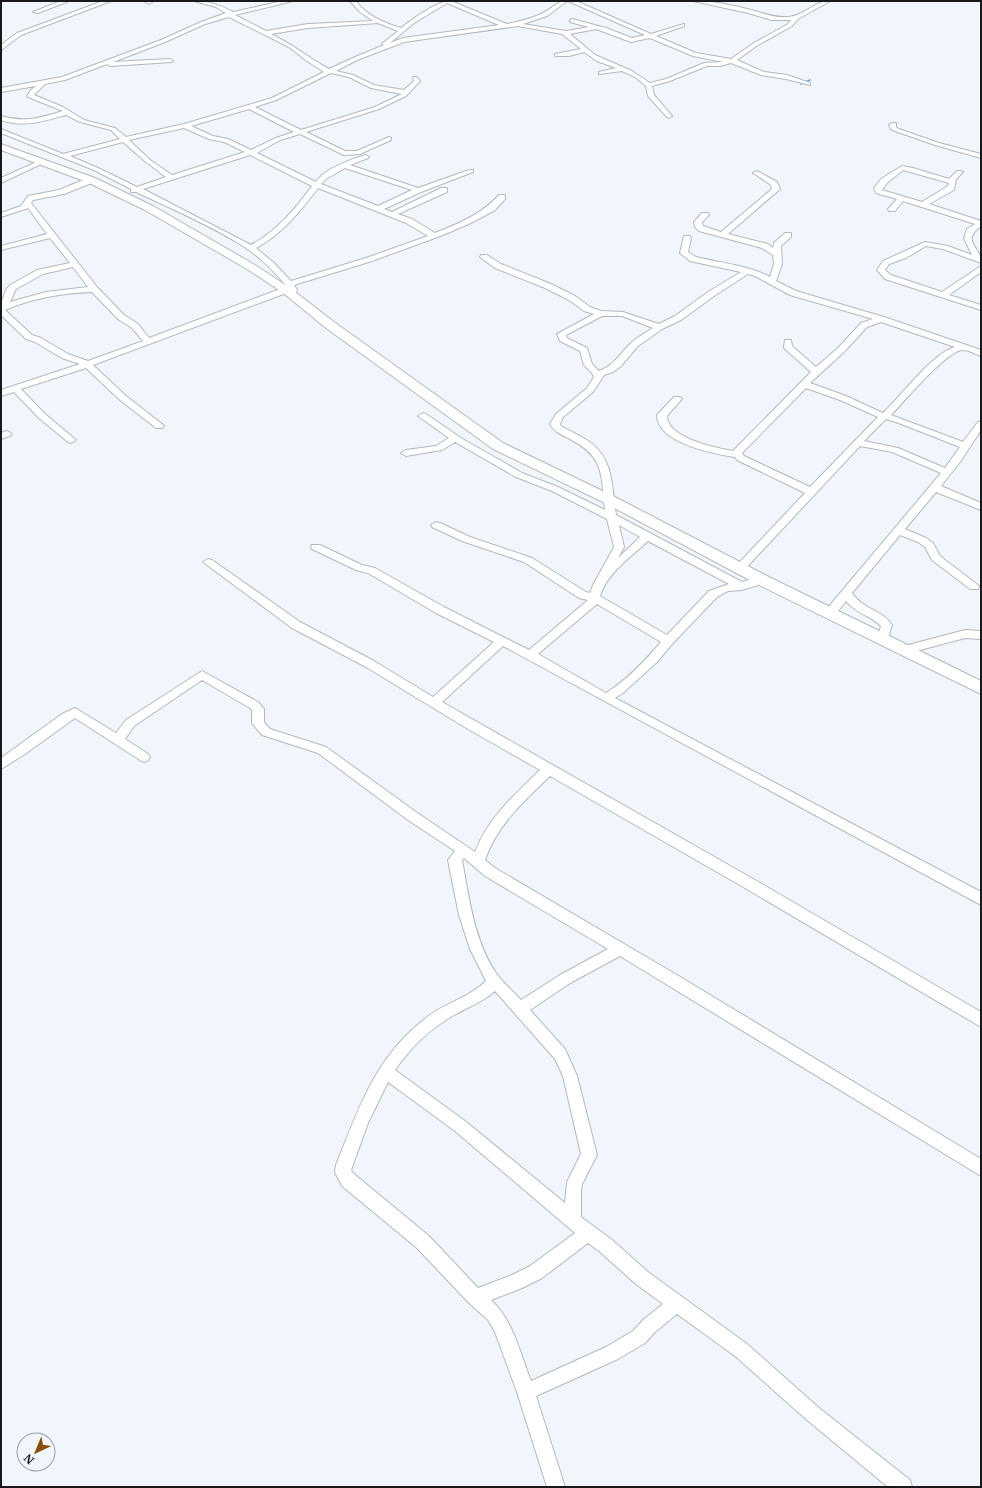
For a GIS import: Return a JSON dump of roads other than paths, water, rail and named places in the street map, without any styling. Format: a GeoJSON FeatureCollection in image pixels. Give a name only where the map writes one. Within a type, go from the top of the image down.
{"type":"FeatureCollection","features":[{"type":"Feature","properties":{"kind":"main road"},"geometry":{"type":"LineString","coordinates":[[1,147],[91,180],[119,193],[150,208],[251,267],[289,290],[330,325],[498,446],[608,499],[762,580],[981,688]]}},
{"type":"Feature","properties":{"kind":"street"},"geometry":{"type":"LineString","coordinates":[[1,48],[4,42],[19,34],[108,1]]}},
{"type":"Feature","properties":{"kind":"street"},"geometry":{"type":"LineString","coordinates":[[200,1],[218,6],[230,14],[291,46],[309,60],[330,71],[348,75],[373,87],[397,90],[406,93]]}},
{"type":"Feature","properties":{"kind":"street"},"geometry":{"type":"LineString","coordinates":[[1,90],[63,79],[168,38],[196,25],[230,14],[250,12],[290,1]]}},
{"type":"Feature","properties":{"kind":"street"},"geometry":{"type":"LineString","coordinates":[[353,1],[355,5],[377,22],[401,30]]}},
{"type":"Feature","properties":{"kind":"street"},"geometry":{"type":"LineString","coordinates":[[380,49],[401,30],[446,1],[507,26]]}},
{"type":"Feature","properties":{"kind":"street"},"geometry":{"type":"LineString","coordinates":[[62,156],[185,126],[274,99],[330,71],[380,49],[409,39],[517,24],[545,15],[564,1]]}},
{"type":"Feature","properties":{"kind":"street"},"geometry":{"type":"LineString","coordinates":[[570,1],[695,55],[732,61],[763,74],[787,77],[805,83]]}},
{"type":"Feature","properties":{"kind":"street"},"geometry":{"type":"LineString","coordinates":[[696,1],[749,11],[772,18],[796,18]]}},
{"type":"Feature","properties":{"kind":"street"},"geometry":{"type":"LineString","coordinates":[[517,24],[565,34],[574,38],[585,50],[597,58],[636,76],[649,85],[668,80],[706,64],[720,64],[732,61],[756,44],[790,25],[796,18],[827,1]]}},
{"type":"Feature","properties":{"kind":"street"},"geometry":{"type":"LineString","coordinates":[[36,12],[62,2]]}},
{"type":"Feature","properties":{"kind":"street"},"geometry":{"type":"LineString","coordinates":[[572,21],[596,27],[630,40],[649,36],[682,25]]}},
{"type":"Feature","properties":{"kind":"street"},"geometry":{"type":"LineString","coordinates":[[265,33],[308,26],[377,22]]}},
{"type":"Feature","properties":{"kind":"street"},"geometry":{"type":"LineString","coordinates":[[565,34],[596,27]]}},
{"type":"Feature","properties":{"kind":"street"},"geometry":{"type":"LineString","coordinates":[[557,55],[585,50]]}},
{"type":"Feature","properties":{"kind":"street"},"geometry":{"type":"LineString","coordinates":[[102,64],[170,60]]}},
{"type":"Feature","properties":{"kind":"street"},"geometry":{"type":"LineString","coordinates":[[601,73],[621,69]]}},
{"type":"Feature","properties":{"kind":"street"},"geometry":{"type":"LineString","coordinates":[[119,193],[136,190],[250,153],[278,139],[377,108],[406,93],[417,81],[415,78]]}},
{"type":"Feature","properties":{"kind":"street"},"geometry":{"type":"LineString","coordinates":[[43,83],[32,91],[30,96],[68,112],[82,121],[113,129],[148,161],[171,178]]}},
{"type":"Feature","properties":{"kind":"street"},"geometry":{"type":"LineString","coordinates":[[649,85],[649,93],[669,116]]}},
{"type":"Feature","properties":{"kind":"street"},"geometry":{"type":"LineString","coordinates":[[249,106],[336,150],[349,153],[365,151],[389,140]]}},
{"type":"Feature","properties":{"kind":"street"},"geometry":{"type":"LineString","coordinates":[[1,118],[14,123],[30,122],[68,112]]}},
{"type":"Feature","properties":{"kind":"street"},"geometry":{"type":"LineString","coordinates":[[894,124],[892,125],[893,128],[897,130],[936,144],[981,156]]}},
{"type":"Feature","properties":{"kind":"street"},"geometry":{"type":"LineString","coordinates":[[185,126],[211,138],[226,140],[316,185],[393,214],[409,221],[434,236]]}},
{"type":"Feature","properties":{"kind":"street"},"geometry":{"type":"LineString","coordinates":[[1,131],[96,169],[221,231],[251,248],[271,265],[289,290]]}},
{"type":"Feature","properties":{"kind":"street"},"geometry":{"type":"LineString","coordinates":[[251,248],[262,242],[294,215],[323,176],[367,157]]}},
{"type":"Feature","properties":{"kind":"street"},"geometry":{"type":"LineString","coordinates":[[1,181],[41,162]]}},
{"type":"Feature","properties":{"kind":"street"},"geometry":{"type":"LineString","coordinates":[[345,166],[418,190]]}},
{"type":"Feature","properties":{"kind":"street"},"geometry":{"type":"LineString","coordinates":[[952,182],[911,169],[902,168],[884,181],[878,188],[879,191],[981,223]]}},
{"type":"Feature","properties":{"kind":"street"},"geometry":{"type":"LineString","coordinates":[[378,209],[418,190],[471,171]]}},
{"type":"Feature","properties":{"kind":"street"},"geometry":{"type":"LineString","coordinates":[[923,205],[952,186],[953,178],[958,172]]}},
{"type":"Feature","properties":{"kind":"street"},"geometry":{"type":"LineString","coordinates":[[722,235],[776,189],[774,184],[757,173]]}},
{"type":"Feature","properties":{"kind":"street"},"geometry":{"type":"LineString","coordinates":[[1,215],[20,209],[28,204],[29,200],[32,198],[61,192],[91,180]]}},
{"type":"Feature","properties":{"kind":"street"},"geometry":{"type":"LineString","coordinates":[[393,214],[444,190]]}},
{"type":"Feature","properties":{"kind":"street"},"geometry":{"type":"LineString","coordinates":[[1,393],[148,342],[434,236],[477,217],[500,201],[502,197]]}},
{"type":"Feature","properties":{"kind":"street"},"geometry":{"type":"LineString","coordinates":[[892,209],[902,198]]}},
{"type":"Feature","properties":{"kind":"street"},"geometry":{"type":"LineString","coordinates":[[28,204],[94,289],[121,317],[135,326],[148,342]]}},
{"type":"Feature","properties":{"kind":"street"},"geometry":{"type":"LineString","coordinates":[[705,215],[698,222],[699,227],[722,235],[764,246],[778,254]]}},
{"type":"Feature","properties":{"kind":"street"},"geometry":{"type":"LineString","coordinates":[[981,223],[969,232],[968,236],[970,245],[981,261]]}},
{"type":"Feature","properties":{"kind":"street"},"geometry":{"type":"LineString","coordinates":[[1,248],[52,235]]}},
{"type":"Feature","properties":{"kind":"street"},"geometry":{"type":"LineString","coordinates":[[772,281],[777,271],[779,258],[777,245],[788,235]]}},
{"type":"Feature","properties":{"kind":"street"},"geometry":{"type":"LineString","coordinates":[[687,238],[684,253],[689,257],[747,270],[772,281],[793,293],[881,318],[981,353]]}},
{"type":"Feature","properties":{"kind":"street"},"geometry":{"type":"LineString","coordinates":[[981,261],[941,247],[925,244],[905,256],[888,262],[881,268],[882,273],[888,277],[981,308]]}},
{"type":"Feature","properties":{"kind":"street"},"geometry":{"type":"LineString","coordinates":[[484,257],[498,266],[548,286],[572,298],[587,309],[600,313],[623,314],[659,327]]}},
{"type":"Feature","properties":{"kind":"street"},"geometry":{"type":"LineString","coordinates":[[2,309],[8,299],[10,290],[13,287],[40,272],[74,264]]}},
{"type":"Feature","properties":{"kind":"street"},"geometry":{"type":"LineString","coordinates":[[943,295],[981,268]]}},
{"type":"Feature","properties":{"kind":"street"},"geometry":{"type":"LineString","coordinates":[[603,578],[619,547],[608,499],[607,474],[593,450],[589,446],[557,428],[555,424],[559,416],[590,390],[601,373],[610,370],[617,365],[636,344],[659,327],[678,318],[711,294],[741,276],[747,270]]}},
{"type":"Feature","properties":{"kind":"street"},"geometry":{"type":"LineString","coordinates":[[2,309],[28,299],[63,291],[94,289]]}},
{"type":"Feature","properties":{"kind":"street"},"geometry":{"type":"LineString","coordinates":[[2,309],[30,338],[38,340],[65,356],[77,359],[87,364],[123,398],[159,426]]}},
{"type":"Feature","properties":{"kind":"street"},"geometry":{"type":"LineString","coordinates":[[598,377],[596,372],[588,365],[584,350],[563,339],[561,334],[600,313]]}},
{"type":"Feature","properties":{"kind":"street"},"geometry":{"type":"LineString","coordinates":[[737,455],[804,384],[841,350],[864,325],[881,318]]}},
{"type":"Feature","properties":{"kind":"street"},"geometry":{"type":"LineString","coordinates":[[788,342],[788,347],[816,372]]}},
{"type":"Feature","properties":{"kind":"street"},"geometry":{"type":"LineString","coordinates":[[740,568],[868,431],[885,416],[935,364],[953,350],[965,347]]}},
{"type":"Feature","properties":{"kind":"street"},"geometry":{"type":"LineString","coordinates":[[804,384],[843,398],[874,413],[965,446]]}},
{"type":"Feature","properties":{"kind":"street"},"geometry":{"type":"LineString","coordinates":[[16,389],[25,401],[41,414],[46,422],[71,440]]}},
{"type":"Feature","properties":{"kind":"street"},"geometry":{"type":"LineString","coordinates":[[677,399],[662,415],[662,420],[670,431],[676,436],[722,452],[737,455],[740,458],[812,492]]}},
{"type":"Feature","properties":{"kind":"street"},"geometry":{"type":"LineString","coordinates":[[423,416],[456,438],[525,478],[554,489],[611,517],[741,586]]}},
{"type":"Feature","properties":{"kind":"street"},"geometry":{"type":"LineString","coordinates":[[830,613],[957,460],[981,424]]}},
{"type":"Feature","properties":{"kind":"street"},"geometry":{"type":"LineString","coordinates":[[406,453],[439,448],[456,438]]}},
{"type":"Feature","properties":{"kind":"street"},"geometry":{"type":"LineString","coordinates":[[858,443],[895,450],[946,472]]}},
{"type":"Feature","properties":{"kind":"street"},"geometry":{"type":"LineString","coordinates":[[934,487],[981,507]]}},
{"type":"Feature","properties":{"kind":"street"},"geometry":{"type":"LineString","coordinates":[[436,525],[466,539],[528,560],[583,595],[595,598],[668,641]]}},
{"type":"Feature","properties":{"kind":"street"},"geometry":{"type":"LineString","coordinates":[[898,530],[922,540],[929,545],[936,558],[974,586]]}},
{"type":"Feature","properties":{"kind":"street"},"geometry":{"type":"LineString","coordinates":[[530,655],[595,598],[598,585],[603,578],[647,536]]}},
{"type":"Feature","properties":{"kind":"street"},"geometry":{"type":"LineString","coordinates":[[316,547],[360,568],[371,570],[440,610],[530,655],[606,698],[981,899]]}},
{"type":"Feature","properties":{"kind":"street"},"geometry":{"type":"LineString","coordinates":[[208,562],[296,625],[370,664],[548,770],[743,880],[981,1020]]}},
{"type":"Feature","properties":{"kind":"street"},"geometry":{"type":"LineString","coordinates":[[606,698],[619,690],[654,658],[668,641],[713,594],[726,588],[741,586],[762,580]]}},
{"type":"Feature","properties":{"kind":"street"},"geometry":{"type":"LineString","coordinates":[[847,593],[854,604],[886,625],[884,639]]}},
{"type":"Feature","properties":{"kind":"street"},"geometry":{"type":"LineString","coordinates":[[905,650],[965,634],[981,635]]}},
{"type":"Feature","properties":{"kind":"street"},"geometry":{"type":"LineString","coordinates":[[434,702],[502,641]]}},
{"type":"Feature","properties":{"kind":"street"},"geometry":{"type":"LineString","coordinates":[[118,740],[130,723],[202,676],[258,708],[258,723],[266,732],[322,750],[412,816],[465,851],[490,872],[981,1168]]}},
{"type":"Feature","properties":{"kind":"street"},"geometry":{"type":"LineString","coordinates":[[1,764],[73,712],[79,714],[144,757]]}},
{"type":"Feature","properties":{"kind":"street"},"geometry":{"type":"LineString","coordinates":[[478,862],[482,847],[494,828],[519,799],[548,770]]}},
{"type":"Feature","properties":{"kind":"street"},"geometry":{"type":"LineString","coordinates":[[465,851],[455,860],[466,915],[477,949],[491,977],[560,1054],[570,1076],[589,1151],[589,1158],[575,1182],[573,1191],[573,1221]]}},
{"type":"Feature","properties":{"kind":"street"},"geometry":{"type":"LineString","coordinates":[[520,1008],[565,980],[620,949]]}},
{"type":"Feature","properties":{"kind":"street"},"geometry":{"type":"LineString","coordinates":[[495,982],[481,994],[456,1006],[434,1020],[396,1056],[371,1099],[344,1165],[345,1176],[423,1242],[494,1314],[502,1327],[526,1392],[556,1487]]}},
{"type":"Feature","properties":{"kind":"street"},"geometry":{"type":"LineString","coordinates":[[386,1072],[460,1126],[573,1221],[605,1245],[642,1278],[741,1350],[813,1414],[903,1487]]}},
{"type":"Feature","properties":{"kind":"street"},"geometry":{"type":"LineString","coordinates":[[476,1297],[516,1282],[536,1272],[588,1233]]}},
{"type":"Feature","properties":{"kind":"street"},"geometry":{"type":"LineString","coordinates":[[526,1392],[612,1353],[639,1337],[649,1326],[678,1303]]}},
{"type":"Feature","properties":{"kind":"waterway"},"geometry":{"type":"LineString","coordinates":[[801,84],[810,80]]}}]}
